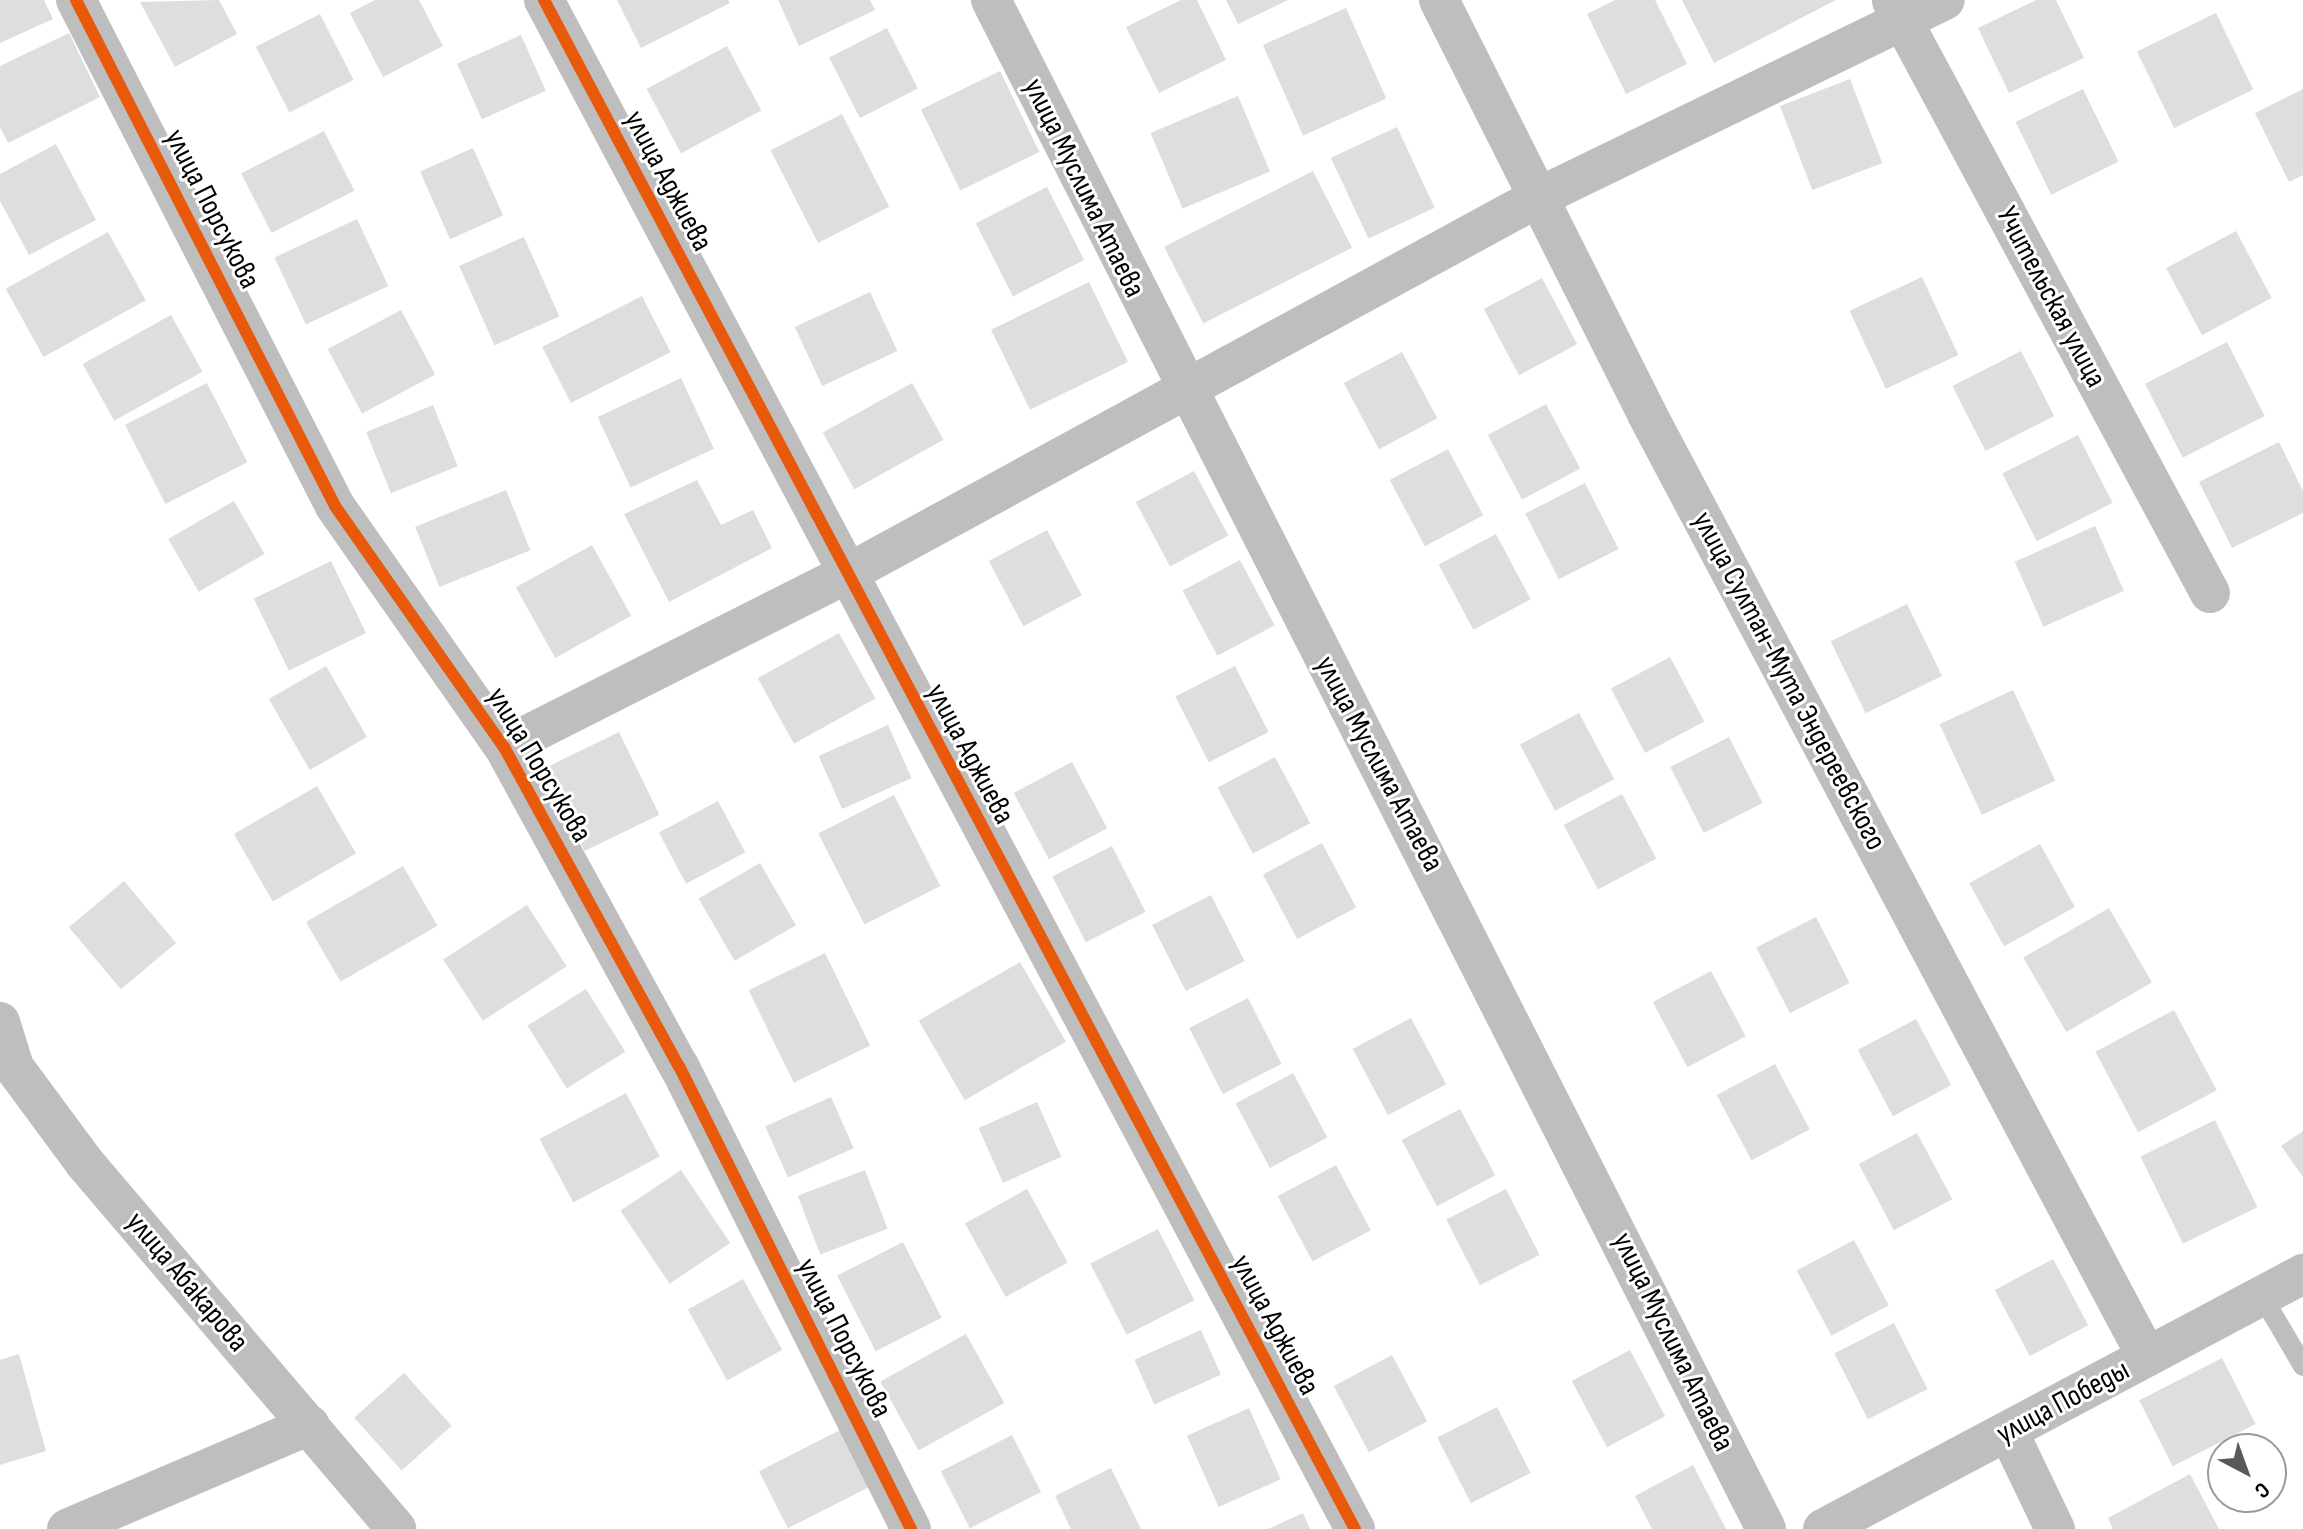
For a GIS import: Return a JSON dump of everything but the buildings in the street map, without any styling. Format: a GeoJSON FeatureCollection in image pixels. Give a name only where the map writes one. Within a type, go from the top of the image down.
{"type":"FeatureCollection","features":[{"type":"Feature","properties":{"kind":"street","name":"улица Порсукова"},"geometry":{"type":"LineString","coordinates":[[76,0],[335,506],[504,747],[679,1066],[911,1529]]}},
{"type":"Feature","properties":{"kind":"street","name":"улица Аджиева"},"geometry":{"type":"LineString","coordinates":[[544,0],[845,575],[1355,1529]]}},
{"type":"Feature","properties":{"kind":"street","name":"улица Муслима Атаева"},"geometry":{"type":"LineString","coordinates":[[991,0],[1182,387],[1519,1029],[1766,1529]]}},
{"type":"Feature","properties":{"kind":"street","name":"улица Султан-Мута Эндереевского"},"geometry":{"type":"LineString","coordinates":[[1439,0],[1539,197],[2147,1357]]}},
{"type":"Feature","properties":{"kind":"street"},"geometry":{"type":"LineString","coordinates":[[504,747],[845,575],[1182,387],[1539,197],[1898,11],[1945,0]]}},
{"type":"Feature","properties":{"kind":"street","name":"Учительская улица"},"geometry":{"type":"LineString","coordinates":[[1898,11],[2210,593]]}},
{"type":"Feature","properties":{"kind":"street","name":"улица Абакарова"},"geometry":{"type":"LineString","coordinates":[[0,1022],[14,1067],[84,1162],[396,1529]]}},
{"type":"Feature","properties":{"kind":"street","name":"улица Победы"},"geometry":{"type":"LineString","coordinates":[[1823,1529],[2303,1274]]}},
{"type":"Feature","properties":{"kind":"street"},"geometry":{"type":"LineString","coordinates":[[67,1529],[310,1425]]}},
{"type":"Feature","properties":{"kind":"street"},"geometry":{"type":"LineString","coordinates":[[2008,1431],[2055,1529]]}},
{"type":"Feature","properties":{"kind":"lane"},"geometry":{"type":"LineString","coordinates":[[2262,1296],[2303,1366]]}},
{"type":"Feature","properties":{"kind":"cycle path"},"geometry":{"type":"LineString","coordinates":[[76,0],[335,506],[504,747],[679,1066],[911,1529]]}},
{"type":"Feature","properties":{"kind":"cycle path"},"geometry":{"type":"LineString","coordinates":[[544,0],[1355,1529]]}}]}
